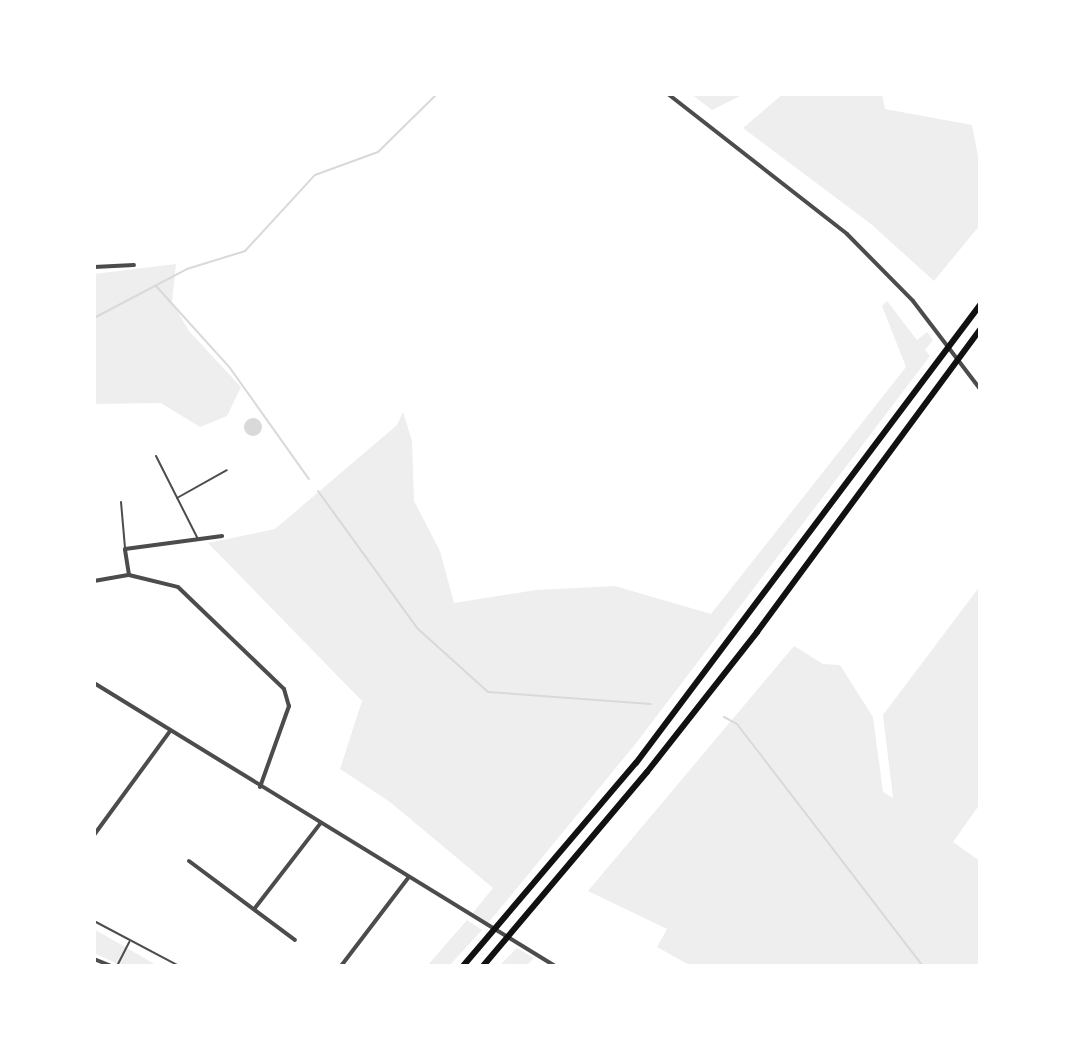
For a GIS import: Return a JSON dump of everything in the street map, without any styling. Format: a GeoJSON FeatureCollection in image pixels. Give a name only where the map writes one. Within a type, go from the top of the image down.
{"type":"FeatureCollection","features":[{"type":"Feature","properties":{"kind":"highway"},"geometry":{"type":"LineString","coordinates":[[463,966],[646,752],[980,305]]}},
{"type":"Feature","properties":{"kind":"highway"},"geometry":{"type":"LineString","coordinates":[[483,966],[748,644],[980,330]]}},
{"type":"Feature","properties":{"kind":"street"},"geometry":{"type":"LineString","coordinates":[[668,94],[847,234],[939,334],[980,389]]}},
{"type":"Feature","properties":{"kind":"street"},"geometry":{"type":"LineString","coordinates":[[94,267],[134,265]]}},
{"type":"Feature","properties":{"kind":"street"},"geometry":{"type":"LineString","coordinates":[[129,575],[125,549],[222,536]]}},
{"type":"Feature","properties":{"kind":"street"},"geometry":{"type":"LineString","coordinates":[[94,581],[129,575],[161,580],[195,598],[284,689],[289,706],[260,787]]}},
{"type":"Feature","properties":{"kind":"street"},"geometry":{"type":"LineString","coordinates":[[94,683],[555,966]]}},
{"type":"Feature","properties":{"kind":"street"},"geometry":{"type":"LineString","coordinates":[[94,835],[170,731]]}},
{"type":"Feature","properties":{"kind":"street"},"geometry":{"type":"LineString","coordinates":[[255,908],[320,824]]}},
{"type":"Feature","properties":{"kind":"street"},"geometry":{"type":"LineString","coordinates":[[189,861],[295,940]]}},
{"type":"Feature","properties":{"kind":"street"},"geometry":{"type":"LineString","coordinates":[[341,966],[408,878]]}},
{"type":"Feature","properties":{"kind":"street"},"geometry":{"type":"LineString","coordinates":[[94,959],[114,966]]}},
{"type":"Feature","properties":{"kind":"lane"},"geometry":{"type":"LineString","coordinates":[[156,456],[199,540]]}},
{"type":"Feature","properties":{"kind":"lane"},"geometry":{"type":"LineString","coordinates":[[177,498],[227,470]]}},
{"type":"Feature","properties":{"kind":"lane"},"geometry":{"type":"LineString","coordinates":[[121,502],[125,549]]}},
{"type":"Feature","properties":{"kind":"lane"},"geometry":{"type":"LineString","coordinates":[[94,921],[179,966]]}},
{"type":"Feature","properties":{"kind":"lane"},"geometry":{"type":"LineString","coordinates":[[114,966],[130,941]]}},
{"type":"Feature","properties":{"kind":"shaded area"},"geometry":{"type":"Polygon","coordinates":[[[691,94],[744,94],[712,110],[691,94]]]}},
{"type":"Feature","properties":{"kind":"shaded area"},"geometry":{"type":"Polygon","coordinates":[[[783,94],[882,94],[885,109],[972,125],[980,166],[980,225],[934,281],[871,224],[743,128],[783,94]]]}},
{"type":"Feature","properties":{"kind":"shaded area"},"geometry":{"type":"Polygon","coordinates":[[[176,264],[172,302],[189,331],[241,387],[227,416],[200,427],[161,403],[94,404],[94,274],[176,264]]]}},
{"type":"Feature","properties":{"kind":"shaded area"},"geometry":{"type":"Polygon","coordinates":[[[887,301],[917,340],[927,332],[933,340],[925,350],[930,356],[637,742],[487,924],[471,915],[493,888],[390,802],[340,769],[362,701],[208,543],[275,529],[397,425],[403,412],[412,441],[414,501],[440,551],[454,603],[536,590],[615,586],[711,614],[906,367],[882,306],[887,301]]]}},
{"type":"Feature","properties":{"kind":"shaded area"},"geometry":{"type":"Polygon","coordinates":[[[249,418],[257,418],[262,427],[260,434],[249,436],[244,431],[244,423],[249,418]]]}},
{"type":"Feature","properties":{"kind":"shaded area"},"geometry":{"type":"Polygon","coordinates":[[[980,586],[980,804],[953,842],[980,861],[980,966],[691,966],[657,947],[667,929],[588,891],[794,646],[823,664],[840,665],[873,717],[883,792],[893,798],[883,715],[980,586]]]}},
{"type":"Feature","properties":{"kind":"shaded area"},"geometry":{"type":"Polygon","coordinates":[[[467,920],[482,930],[449,966],[427,966],[467,920]]]}},
{"type":"Feature","properties":{"kind":"shaded area"},"geometry":{"type":"Polygon","coordinates":[[[94,929],[158,966],[122,966],[94,953],[94,929]]]}},
{"type":"Feature","properties":{"kind":"shaded area"},"geometry":{"type":"Polygon","coordinates":[[[517,948],[534,958],[526,966],[499,966],[517,948]]]}},
{"type":"Feature","properties":{"kind":"waterway"},"geometry":{"type":"LineString","coordinates":[[94,318],[187,269],[245,251],[315,175],[378,152],[437,94]]}},
{"type":"Feature","properties":{"kind":"waterway"},"geometry":{"type":"LineString","coordinates":[[156,286],[230,368],[309,479]]}},
{"type":"Feature","properties":{"kind":"waterway"},"geometry":{"type":"LineString","coordinates":[[318,491],[417,628],[488,692],[651,704]]}},
{"type":"Feature","properties":{"kind":"waterway"},"geometry":{"type":"LineString","coordinates":[[724,717],[737,724],[923,966]]}}]}
